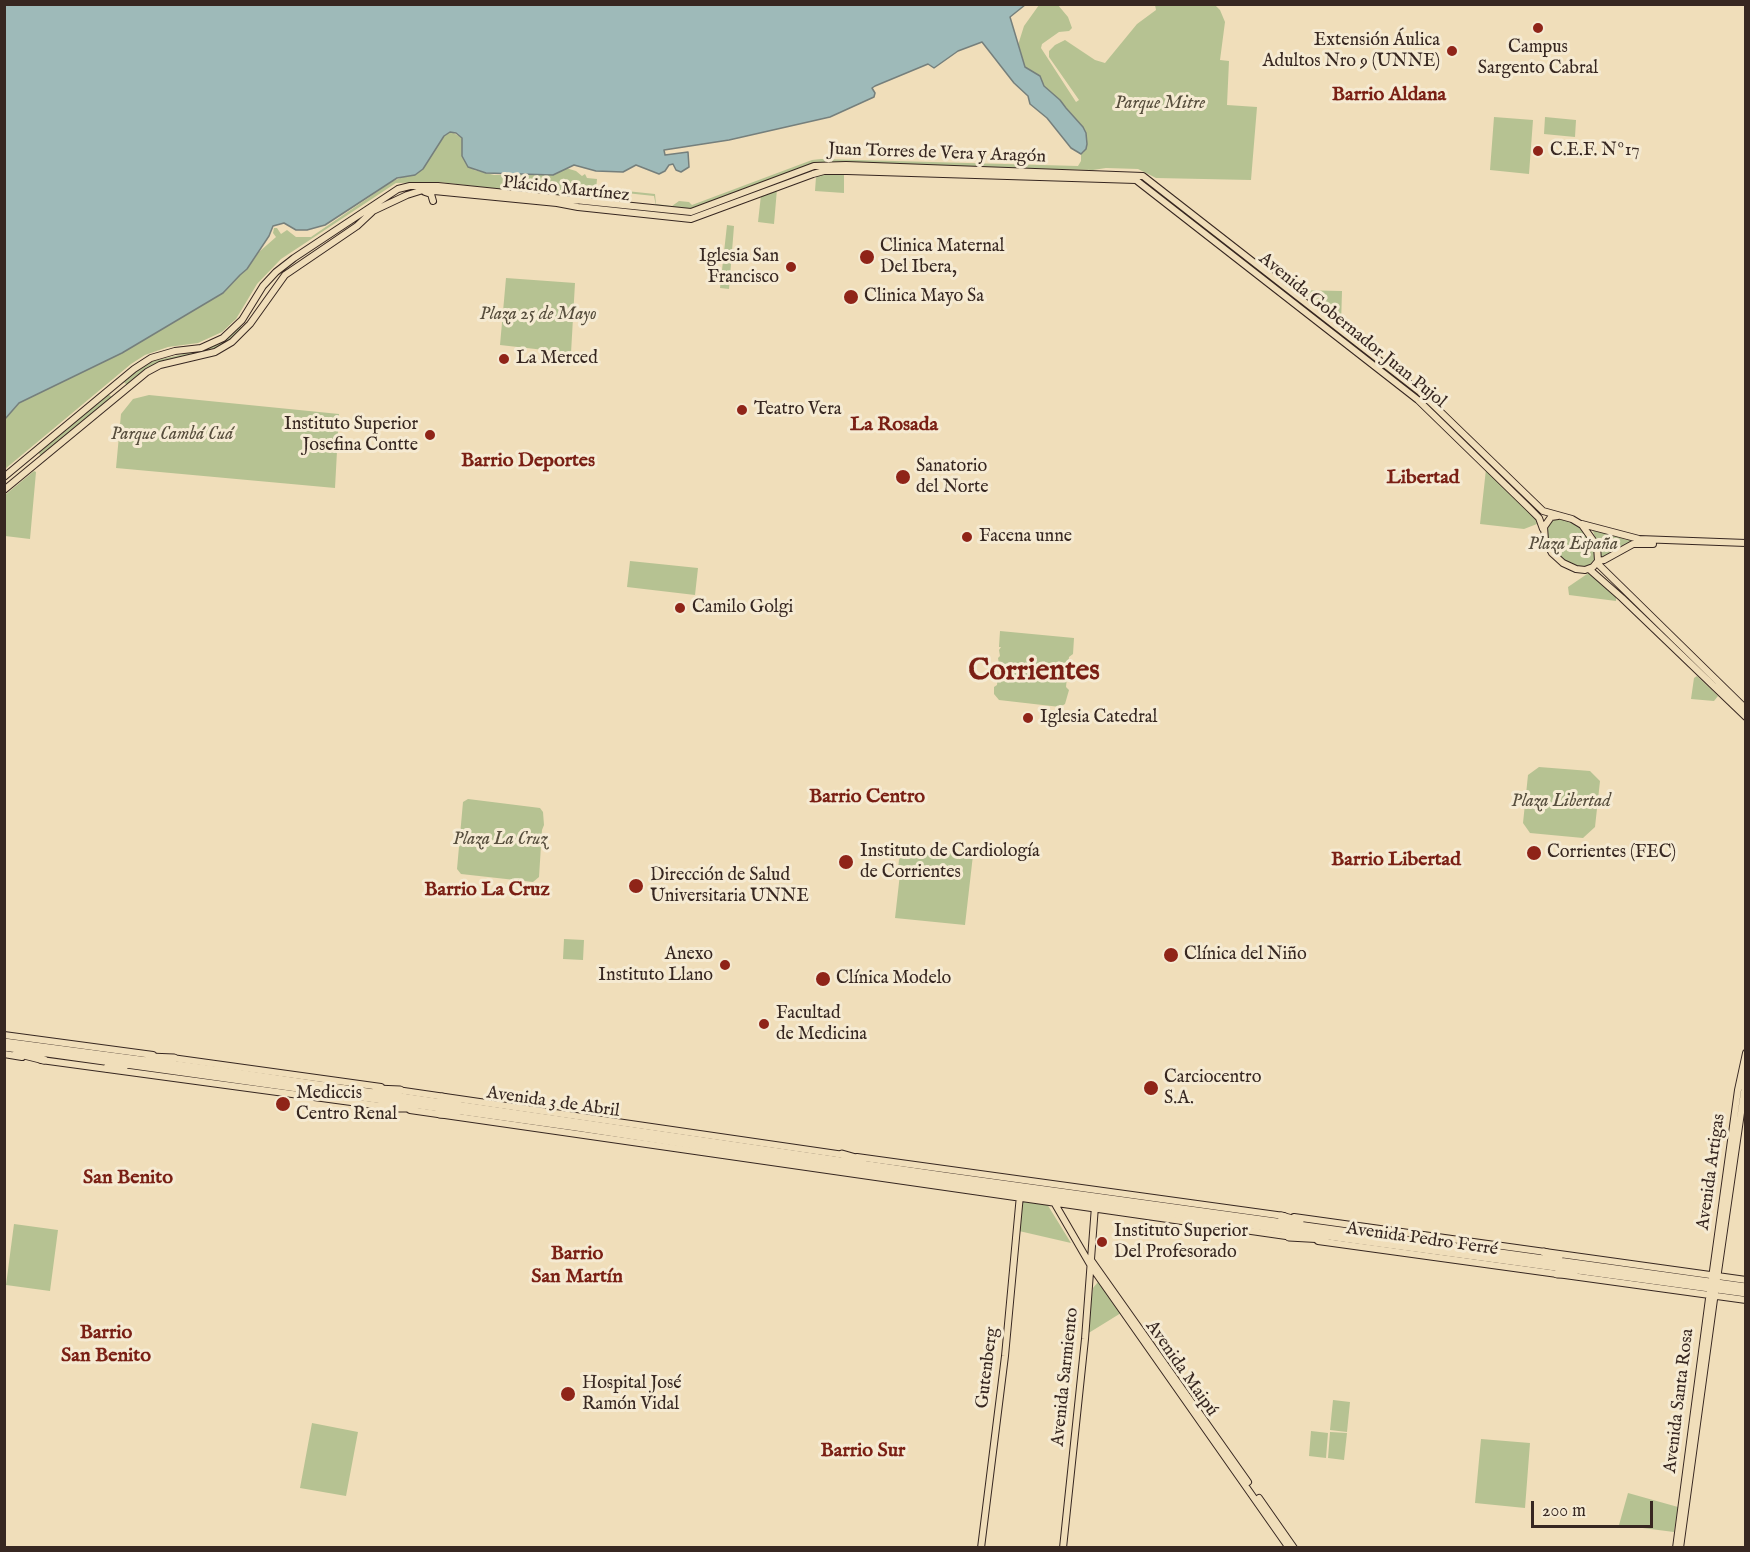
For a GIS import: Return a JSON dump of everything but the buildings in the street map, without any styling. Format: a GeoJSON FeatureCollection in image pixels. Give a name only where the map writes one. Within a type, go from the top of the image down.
{"type":"FeatureCollection","features":[{"type":"Feature","properties":{"kind":"highway","name":"Avenida 3 de Abril"},"geometry":{"type":"LineString","coordinates":[[4,1038],[326,1089],[873,1165],[1021,1189]]}},
{"type":"Feature","properties":{"kind":"highway","name":"Avenida 3 de Abril"},"geometry":{"type":"LineString","coordinates":[[4,1051],[326,1089],[438,1111]]}},
{"type":"Feature","properties":{"kind":"highway"},"geometry":{"type":"LineString","coordinates":[[4,1051],[44,1060]]}},
{"type":"Feature","properties":{"kind":"highway"},"geometry":{"type":"LineString","coordinates":[[99,1054],[174,1058]]}},
{"type":"Feature","properties":{"kind":"highway"},"geometry":{"type":"LineString","coordinates":[[107,1068],[121,1066],[174,1070]]}},
{"type":"Feature","properties":{"kind":"highway"},"geometry":{"type":"LineString","coordinates":[[326,1089],[400,1090]]}},
{"type":"Feature","properties":{"kind":"highway"},"geometry":{"type":"LineString","coordinates":[[326,1089],[398,1108],[503,1114]]}},
{"type":"Feature","properties":{"kind":"highway"},"geometry":{"type":"LineString","coordinates":[[442,1096],[503,1114]]}},
{"type":"Feature","properties":{"kind":"highway","name":"Avenida 3 de Abril"},"geometry":{"type":"LineString","coordinates":[[503,1114],[917,1177],[1096,1199]]}},
{"type":"Feature","properties":{"kind":"highway"},"geometry":{"type":"LineString","coordinates":[[842,1154],[868,1161],[873,1165]]}},
{"type":"Feature","properties":{"kind":"highway"},"geometry":{"type":"LineString","coordinates":[[876,1178],[880,1176],[917,1177]]}},
{"type":"Feature","properties":{"kind":"highway","name":"Avenida Pedro Ferré"},"geometry":{"type":"LineString","coordinates":[[1096,1199],[1332,1229],[1625,1274]]}},
{"type":"Feature","properties":{"kind":"highway","name":"Avenida Pedro Ferré"},"geometry":{"type":"LineString","coordinates":[[1096,1199],[1364,1241],[1714,1285],[1746,1287]]}},
{"type":"Feature","properties":{"kind":"highway"},"geometry":{"type":"LineString","coordinates":[[1281,1216],[1332,1229]]}},
{"type":"Feature","properties":{"kind":"highway"},"geometry":{"type":"LineString","coordinates":[[1289,1237],[1364,1241]]}},
{"type":"Feature","properties":{"kind":"highway"},"geometry":{"type":"LineString","coordinates":[[1544,1252],[1553,1257],[1588,1262],[1625,1274]]}},
{"type":"Feature","properties":{"kind":"highway"},"geometry":{"type":"LineString","coordinates":[[1557,1274],[1625,1274]]}},
{"type":"Feature","properties":{"kind":"highway","name":"Avenida Pedro Ferré"},"geometry":{"type":"LineString","coordinates":[[1714,1285],[1746,1293]]}},
{"type":"Feature","properties":{"kind":"main road","name":"Juan Torres de Vera y Aragón"},"geometry":{"type":"LineString","coordinates":[[693,216],[821,165],[1119,176]]}},
{"type":"Feature","properties":{"kind":"main road","name":"Avenida Gobernador Juan Pujol"},"geometry":{"type":"LineString","coordinates":[[1119,176],[1139,174],[1147,178],[1420,392],[1543,511],[1558,516]]}},
{"type":"Feature","properties":{"kind":"main road","name":"Avenida Gobernador Juan Pujol"},"geometry":{"type":"LineString","coordinates":[[1119,176],[1140,182],[1418,400],[1539,518],[1544,533]]}},
{"type":"Feature","properties":{"kind":"main road"},"geometry":{"type":"LineString","coordinates":[[4,477],[134,369],[151,358],[208,345],[227,335],[242,320],[263,286],[276,272],[300,254],[377,205],[396,190],[410,186],[434,188]]}},
{"type":"Feature","properties":{"kind":"main road","name":"Plácido Martínez"},"geometry":{"type":"LineString","coordinates":[[434,188],[693,216]]}},
{"type":"Feature","properties":{"kind":"main road"},"geometry":{"type":"LineString","coordinates":[[4,490],[147,372],[160,365],[215,352],[232,342],[250,324],[285,275],[357,225],[377,205],[434,188]]}},
{"type":"Feature","properties":{"kind":"main road"},"geometry":{"type":"LineString","coordinates":[[396,190],[403,190],[402,197]]}},
{"type":"Feature","properties":{"kind":"main road"},"geometry":{"type":"LineString","coordinates":[[415,192],[427,192],[431,194],[433,201]]}},
{"type":"Feature","properties":{"kind":"main road"},"geometry":{"type":"LineString","coordinates":[[300,254],[305,260]]}},
{"type":"Feature","properties":{"kind":"main road","name":"Avenida Gobernador Juan Pujol"},"geometry":{"type":"LineString","coordinates":[[1342,334],[1350,340],[1353,339]]}},
{"type":"Feature","properties":{"kind":"main road"},"geometry":{"type":"LineString","coordinates":[[1558,516],[1639,539],[1746,545],[1640,543],[1628,546],[1589,569],[1576,569],[1563,563],[1548,546],[1544,533],[1551,517],[1558,516]]}},
{"type":"Feature","properties":{"kind":"main road"},"geometry":{"type":"LineString","coordinates":[[1579,523],[1597,546],[1598,562],[1746,709]]}},
{"type":"Feature","properties":{"kind":"main road"},"geometry":{"type":"LineString","coordinates":[[1589,569],[1746,717]]}},
{"type":"Feature","properties":{"kind":"main road","name":"Avenida 3 de Abril"},"geometry":{"type":"LineString","coordinates":[[4,1038],[174,1058],[577,1114],[842,1154],[1021,1189],[1055,1204],[1096,1199]]}},
{"type":"Feature","properties":{"kind":"main road","name":"Avenida Artigas"},"geometry":{"type":"LineString","coordinates":[[1714,1285],[1746,1053]]}},
{"type":"Feature","properties":{"kind":"main road"},"geometry":{"type":"LineString","coordinates":[[44,1060],[398,1108]]}},
{"type":"Feature","properties":{"kind":"main road","name":"Avenida Artigas"},"geometry":{"type":"LineString","coordinates":[[1714,1285],[1746,1078]]}},
{"type":"Feature","properties":{"kind":"main road","name":"Avenida 3 de Abril"},"geometry":{"type":"LineString","coordinates":[[438,1111],[876,1178],[1021,1189]]}},
{"type":"Feature","properties":{"kind":"main road"},"geometry":{"type":"LineString","coordinates":[[1021,1189],[1058,1185],[1096,1199]]}},
{"type":"Feature","properties":{"kind":"main road","name":"Gutenberg"},"geometry":{"type":"LineString","coordinates":[[981,1548],[1005,1356],[1021,1189]]}},
{"type":"Feature","properties":{"kind":"main road","name":"Avenida Pedro Ferré"},"geometry":{"type":"LineString","coordinates":[[1096,1199],[1289,1237],[1557,1274],[1714,1285],[1746,1280]]}},
{"type":"Feature","properties":{"kind":"main road","name":"Avenida Pedro Ferré"},"geometry":{"type":"LineString","coordinates":[[1096,1199],[1281,1216],[1544,1252],[1714,1285],[1746,1300]]}},
{"type":"Feature","properties":{"kind":"main road","name":"Avenida Sarmiento"},"geometry":{"type":"LineString","coordinates":[[1063,1548],[1096,1199]]}},
{"type":"Feature","properties":{"kind":"main road","name":"Avenida Maipú"},"geometry":{"type":"LineString","coordinates":[[1055,1204],[1091,1263],[1289,1548]]}},
{"type":"Feature","properties":{"kind":"main road"},"geometry":{"type":"LineString","coordinates":[[1064,1219],[1083,1244],[1093,1239]]}},
{"type":"Feature","properties":{"kind":"main road","name":"Avenida Maipú"},"geometry":{"type":"LineString","coordinates":[[1091,1263],[1294,1548]]}},
{"type":"Feature","properties":{"kind":"main road","name":"Avenida Santa Rosa"},"geometry":{"type":"LineString","coordinates":[[1678,1548],[1714,1285]]}},
{"type":"Feature","properties":{"kind":"green space","name":"Parque Mitre"},"geometry":{"type":"Polygon","coordinates":[[[1039,5],[1058,5],[1068,17],[1072,28],[1069,31],[1059,32],[1042,44],[1041,48],[1076,102],[1079,100],[1049,57],[1049,51],[1055,45],[1065,40],[1095,60],[1105,63],[1137,24],[1156,10],[1155,5],[1215,5],[1225,22],[1220,60],[1229,61],[1227,105],[1257,107],[1251,180],[1156,178],[1138,169],[1093,170],[822,163],[688,211],[656,206],[654,196],[626,193],[626,191],[655,194],[656,204],[672,206],[679,201],[689,202],[692,205],[812,160],[821,159],[1078,166],[1081,154],[1084,152],[1083,127],[1063,104],[1025,68],[1020,55],[1018,45],[1024,26],[1039,5]]]}},
{"type":"Feature","properties":{"kind":"green space"},"geometry":{"type":"Polygon","coordinates":[[[1494,117],[1533,120],[1529,174],[1490,170],[1494,117]]]}},
{"type":"Feature","properties":{"kind":"green space"},"geometry":{"type":"Polygon","coordinates":[[[1545,117],[1576,120],[1575,137],[1544,134],[1545,117]]]}},
{"type":"Feature","properties":{"kind":"green space"},"geometry":{"type":"Polygon","coordinates":[[[452,132],[462,138],[474,170],[494,175],[553,175],[566,168],[582,176],[585,174],[587,178],[597,179],[595,200],[439,182],[396,183],[281,259],[257,284],[236,319],[222,332],[198,343],[168,347],[145,355],[131,364],[5,469],[5,419],[19,403],[122,353],[223,293],[247,269],[259,252],[276,237],[273,233],[274,228],[277,228],[281,234],[287,230],[296,237],[311,237],[393,181],[423,169],[441,140],[447,133],[452,132]]]}},
{"type":"Feature","properties":{"kind":"green space"},"geometry":{"type":"Polygon","coordinates":[[[820,174],[844,175],[844,193],[815,191],[816,177],[820,174]]]}},
{"type":"Feature","properties":{"kind":"green space"},"geometry":{"type":"Polygon","coordinates":[[[777,189],[774,224],[758,222],[761,195],[777,189]]]}},
{"type":"Feature","properties":{"kind":"green space"},"geometry":{"type":"Polygon","coordinates":[[[727,225],[734,226],[729,289],[720,288],[727,225]]]}},
{"type":"Feature","properties":{"kind":"green space","name":"Plaza 25 de Mayo"},"geometry":{"type":"Polygon","coordinates":[[[506,278],[575,283],[571,353],[500,345],[506,278]]]}},
{"type":"Feature","properties":{"kind":"green space"},"geometry":{"type":"Polygon","coordinates":[[[1298,290],[1342,291],[1341,325],[1340,325],[1298,290]]]}},
{"type":"Feature","properties":{"kind":"green space"},"geometry":{"type":"Polygon","coordinates":[[[239,326],[243,329],[218,349],[179,359],[127,385],[123,381],[153,361],[210,348],[229,336],[239,326]]]}},
{"type":"Feature","properties":{"kind":"green space"},"geometry":{"type":"Polygon","coordinates":[[[108,394],[112,397],[41,456],[38,452],[108,394]]]}},
{"type":"Feature","properties":{"kind":"green space","name":"Parque Cambá Cuá"},"geometry":{"type":"Polygon","coordinates":[[[149,395],[339,414],[335,488],[116,468],[121,414],[133,399],[149,395]]]}},
{"type":"Feature","properties":{"kind":"green space"},"geometry":{"type":"Polygon","coordinates":[[[1486,469],[1536,518],[1537,524],[1524,529],[1480,524],[1486,469]]]}},
{"type":"Feature","properties":{"kind":"green space"},"geometry":{"type":"Polygon","coordinates":[[[34,471],[36,472],[30,539],[5,536],[5,495],[34,471]]]}},
{"type":"Feature","properties":{"kind":"green space","name":"Plaza España"},"geometry":{"type":"Polygon","coordinates":[[[1559,518],[1569,520],[1583,529],[1595,546],[1595,559],[1588,567],[1578,568],[1564,562],[1547,541],[1547,527],[1552,520],[1559,518]]]}},
{"type":"Feature","properties":{"kind":"green space"},"geometry":{"type":"Polygon","coordinates":[[[1592,529],[1627,540],[1643,541],[1627,543],[1603,557],[1600,555],[1592,529]]]}},
{"type":"Feature","properties":{"kind":"green space"},"geometry":{"type":"Polygon","coordinates":[[[630,561],[698,568],[695,595],[627,587],[630,561]]]}},
{"type":"Feature","properties":{"kind":"green space"},"geometry":{"type":"Polygon","coordinates":[[[1590,572],[1616,596],[1616,601],[1569,595],[1568,587],[1590,572]]]}},
{"type":"Feature","properties":{"kind":"green space"},"geometry":{"type":"Polygon","coordinates":[[[1000,631],[1074,638],[1073,654],[1069,657],[1066,687],[1069,690],[1065,704],[1060,707],[999,700],[994,694],[994,687],[997,685],[998,658],[1001,647],[999,647],[1000,631]]]}},
{"type":"Feature","properties":{"kind":"green space"},"geometry":{"type":"Polygon","coordinates":[[[1697,676],[1718,696],[1714,701],[1691,699],[1694,678],[1697,676]]]}},
{"type":"Feature","properties":{"kind":"green space","name":"Plaza Libertad"},"geometry":{"type":"Polygon","coordinates":[[[1539,767],[1590,771],[1600,781],[1595,827],[1583,838],[1530,833],[1523,823],[1528,775],[1539,767]]]}},
{"type":"Feature","properties":{"kind":"green space","name":"Plaza La Cruz"},"geometry":{"type":"Polygon","coordinates":[[[468,799],[540,808],[543,812],[544,825],[539,877],[533,882],[461,874],[457,869],[463,802],[468,799]]]}},
{"type":"Feature","properties":{"kind":"green space"},"geometry":{"type":"Polygon","coordinates":[[[904,847],[936,851],[946,849],[952,853],[973,855],[965,925],[895,918],[900,874],[899,860],[904,847]]]}},
{"type":"Feature","properties":{"kind":"green space"},"geometry":{"type":"Polygon","coordinates":[[[564,939],[584,940],[583,960],[563,959],[564,939]]]}},
{"type":"Feature","properties":{"kind":"green space"},"geometry":{"type":"Polygon","coordinates":[[[1022,1201],[1047,1204],[1071,1243],[1019,1231],[1022,1201]]]}},
{"type":"Feature","properties":{"kind":"green space"},"geometry":{"type":"Polygon","coordinates":[[[14,1224],[58,1230],[50,1291],[6,1285],[14,1224]]]}},
{"type":"Feature","properties":{"kind":"green space"},"geometry":{"type":"Polygon","coordinates":[[[1098,1282],[1121,1313],[1087,1334],[1093,1288],[1098,1282]]]}},
{"type":"Feature","properties":{"kind":"green space"},"geometry":{"type":"Polygon","coordinates":[[[1333,1400],[1350,1402],[1347,1432],[1330,1430],[1333,1400]]]}},
{"type":"Feature","properties":{"kind":"green space"},"geometry":{"type":"Polygon","coordinates":[[[312,1423],[358,1432],[346,1496],[300,1488],[312,1423]]]}},
{"type":"Feature","properties":{"kind":"green space"},"geometry":{"type":"Polygon","coordinates":[[[1311,1431],[1328,1433],[1326,1458],[1309,1456],[1311,1431]]]}},
{"type":"Feature","properties":{"kind":"green space"},"geometry":{"type":"Polygon","coordinates":[[[1330,1432],[1347,1433],[1344,1460],[1328,1458],[1330,1432]]]}},
{"type":"Feature","properties":{"kind":"green space"},"geometry":{"type":"Polygon","coordinates":[[[1481,1439],[1530,1443],[1525,1508],[1475,1503],[1481,1439]]]}},
{"type":"Feature","properties":{"kind":"green space"},"geometry":{"type":"Polygon","coordinates":[[[1628,1493],[1678,1507],[1674,1532],[1619,1525],[1628,1493]]]}},
{"type":"Feature","properties":{"kind":"water"},"geometry":{"type":"Polygon","coordinates":[[[5,4],[1025,5],[1010,17],[1025,67],[1040,76],[1044,86],[1060,100],[1083,127],[1087,144],[1081,154],[1071,148],[1047,118],[1030,104],[1028,96],[1014,83],[982,42],[958,51],[934,68],[928,64],[875,86],[872,88],[875,93],[874,97],[830,117],[729,140],[664,150],[665,155],[688,152],[689,167],[681,172],[676,170],[673,164],[659,174],[636,165],[623,172],[596,171],[574,165],[553,175],[486,173],[468,167],[462,156],[462,138],[450,132],[444,136],[423,169],[415,175],[397,178],[325,225],[307,230],[296,230],[284,223],[273,226],[247,269],[223,293],[122,353],[19,403],[5,419],[5,4]]]}},
{"type":"Feature","properties":{"kind":"place","name":"Campus Sargento Cabral"},"geometry":{"type":"Point","coordinates":[1538,28]}},
{"type":"Feature","properties":{"kind":"place","name":"Extensión Áulica Adultos Nro 9 (UNNE)"},"geometry":{"type":"Point","coordinates":[1452,51]}},
{"type":"Feature","properties":{"kind":"place","name":"C.E.F. Nº17"},"geometry":{"type":"Point","coordinates":[1538,151]}},
{"type":"Feature","properties":{"kind":"place","name":"Clinica Maternal Del Ibera,"},"geometry":{"type":"Point","coordinates":[867,257]}},
{"type":"Feature","properties":{"kind":"place","name":"Iglesia San Francisco"},"geometry":{"type":"Point","coordinates":[791,267]}},
{"type":"Feature","properties":{"kind":"place","name":"Clinica Mayo Sa"},"geometry":{"type":"Point","coordinates":[851,297]}},
{"type":"Feature","properties":{"kind":"place","name":"La Merced"},"geometry":{"type":"Point","coordinates":[504,359]}},
{"type":"Feature","properties":{"kind":"place","name":"Teatro Vera"},"geometry":{"type":"Point","coordinates":[742,410]}},
{"type":"Feature","properties":{"kind":"place","name":"Instituto Superior Josefina Contte"},"geometry":{"type":"Point","coordinates":[430,435]}},
{"type":"Feature","properties":{"kind":"place","name":"Sanatorio del Norte"},"geometry":{"type":"Point","coordinates":[903,477]}},
{"type":"Feature","properties":{"kind":"place","name":"Facena unne"},"geometry":{"type":"Point","coordinates":[967,537]}},
{"type":"Feature","properties":{"kind":"place","name":"Camilo Golgi"},"geometry":{"type":"Point","coordinates":[680,608]}},
{"type":"Feature","properties":{"kind":"place","name":"Iglesia Catedral"},"geometry":{"type":"Point","coordinates":[1028,718]}},
{"type":"Feature","properties":{"kind":"place","name":"Corrientes (FEC)"},"geometry":{"type":"Point","coordinates":[1534,853]}},
{"type":"Feature","properties":{"kind":"place","name":"Instituto de Cardiología de Corrientes"},"geometry":{"type":"Point","coordinates":[846,862]}},
{"type":"Feature","properties":{"kind":"place","name":"Dirección de Salud Universitaria UNNE"},"geometry":{"type":"Point","coordinates":[636,886]}},
{"type":"Feature","properties":{"kind":"place","name":"Clínica del Niño"},"geometry":{"type":"Point","coordinates":[1171,955]}},
{"type":"Feature","properties":{"kind":"place","name":"Anexo Instituto Llano"},"geometry":{"type":"Point","coordinates":[725,965]}},
{"type":"Feature","properties":{"kind":"place","name":"Clínica Modelo"},"geometry":{"type":"Point","coordinates":[823,979]}},
{"type":"Feature","properties":{"kind":"place","name":"Facultad de Medicina"},"geometry":{"type":"Point","coordinates":[764,1024]}},
{"type":"Feature","properties":{"kind":"place","name":"Carciocentro S.A."},"geometry":{"type":"Point","coordinates":[1151,1088]}},
{"type":"Feature","properties":{"kind":"place","name":"Mediccis Centro Renal"},"geometry":{"type":"Point","coordinates":[283,1104]}},
{"type":"Feature","properties":{"kind":"place","name":"Instituto Superior Del Profesorado"},"geometry":{"type":"Point","coordinates":[1102,1242]}},
{"type":"Feature","properties":{"kind":"place","name":"Hospital José Ramón Vidal"},"geometry":{"type":"Point","coordinates":[568,1394]}},
{"type":"Feature","properties":{"kind":"district","name":"Barrio Aldana"},"geometry":{"type":"Point","coordinates":[1389,96]}},
{"type":"Feature","properties":{"kind":"district","name":"La Rosada"},"geometry":{"type":"Point","coordinates":[894,426]}},
{"type":"Feature","properties":{"kind":"district","name":"Barrio Deportes"},"geometry":{"type":"Point","coordinates":[528,462]}},
{"type":"Feature","properties":{"kind":"district","name":"Libertad"},"geometry":{"type":"Point","coordinates":[1423,479]}},
{"type":"Feature","properties":{"kind":"district","name":"Corrientes"},"geometry":{"type":"Point","coordinates":[1034,673]}},
{"type":"Feature","properties":{"kind":"district","name":"Barrio Centro"},"geometry":{"type":"Point","coordinates":[867,798]}},
{"type":"Feature","properties":{"kind":"district","name":"Barrio Libertad"},"geometry":{"type":"Point","coordinates":[1396,861]}},
{"type":"Feature","properties":{"kind":"district","name":"Barrio La Cruz"},"geometry":{"type":"Point","coordinates":[487,891]}},
{"type":"Feature","properties":{"kind":"district","name":"San Benito"},"geometry":{"type":"Point","coordinates":[128,1179]}},
{"type":"Feature","properties":{"kind":"district","name":"Barrio San Martín"},"geometry":{"type":"Point","coordinates":[577,1266]}},
{"type":"Feature","properties":{"kind":"district","name":"Barrio San Benito"},"geometry":{"type":"Point","coordinates":[106,1346]}},
{"type":"Feature","properties":{"kind":"district","name":"Barrio Sur"},"geometry":{"type":"Point","coordinates":[863,1452]}}]}
